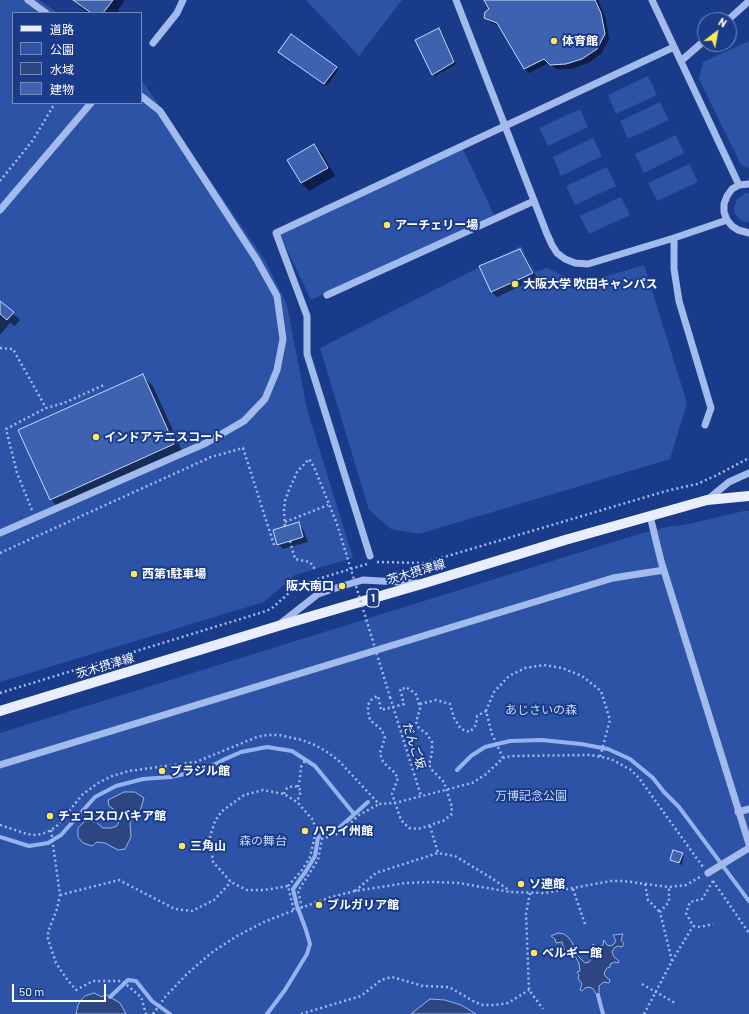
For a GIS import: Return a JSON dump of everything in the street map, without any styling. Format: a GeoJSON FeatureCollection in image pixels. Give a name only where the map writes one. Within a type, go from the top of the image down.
{"type":"FeatureCollection","features":[{"type":"Feature","properties":{"kind":"main road","name":"茨木摂津線"},"geometry":{"type":"LineString","coordinates":[[0,711],[565,540],[707,500],[749,496]]}},
{"type":"Feature","properties":{"kind":"street"},"geometry":{"type":"LineString","coordinates":[[28,0],[45,12]]}},
{"type":"Feature","properties":{"kind":"street"},"geometry":{"type":"LineString","coordinates":[[152,43],[178,13],[183,0]]}},
{"type":"Feature","properties":{"kind":"street"},"geometry":{"type":"LineString","coordinates":[[456,0],[534,201],[552,245],[557,253],[565,259],[575,263],[588,264],[727,220]]}},
{"type":"Feature","properties":{"kind":"street"},"geometry":{"type":"LineString","coordinates":[[652,0],[739,185]]}},
{"type":"Feature","properties":{"kind":"street"},"geometry":{"type":"LineString","coordinates":[[737,12],[749,1]]}},
{"type":"Feature","properties":{"kind":"street"},"geometry":{"type":"LineString","coordinates":[[370,556],[307,354],[307,316],[276,233],[674,47]]}},
{"type":"Feature","properties":{"kind":"street"},"geometry":{"type":"LineString","coordinates":[[681,60],[697,47]]}},
{"type":"Feature","properties":{"kind":"street"},"geometry":{"type":"LineString","coordinates":[[0,533],[206,443],[244,421],[264,399],[277,370],[284,339],[277,296],[257,260],[160,111],[142,97]]}},
{"type":"Feature","properties":{"kind":"street"},"geometry":{"type":"LineString","coordinates":[[0,210],[91,104]]}},
{"type":"Feature","properties":{"kind":"street"},"geometry":{"type":"LineString","coordinates":[[749,184],[739,185],[732,190],[727,196],[724,204],[724,212],[727,220],[738,230],[749,233]]}},
{"type":"Feature","properties":{"kind":"street"},"geometry":{"type":"LineString","coordinates":[[327,295],[534,201]]}},
{"type":"Feature","properties":{"kind":"street"},"geometry":{"type":"LineString","coordinates":[[674,238],[674,269],[679,301],[711,408],[705,425]]}},
{"type":"Feature","properties":{"kind":"street"},"geometry":{"type":"LineString","coordinates":[[707,500],[729,482],[749,473]]}},
{"type":"Feature","properties":{"kind":"street"},"geometry":{"type":"LineString","coordinates":[[650,516],[664,570],[749,844]]}},
{"type":"Feature","properties":{"kind":"street"},"geometry":{"type":"LineString","coordinates":[[0,765],[613,578],[664,570]]}},
{"type":"Feature","properties":{"kind":"street"},"geometry":{"type":"LineString","coordinates":[[278,626],[318,594],[342,586],[363,580],[425,583]]}},
{"type":"Feature","properties":{"kind":"street"},"geometry":{"type":"LineString","coordinates":[[738,812],[749,809]]}},
{"type":"Feature","properties":{"kind":"street"},"geometry":{"type":"LineString","coordinates":[[708,873],[749,848]]}},
{"type":"Feature","properties":{"kind":"path"},"geometry":{"type":"LineString","coordinates":[[0,181],[33,140],[54,104]]}},
{"type":"Feature","properties":{"kind":"path"},"geometry":{"type":"LineString","coordinates":[[0,348],[13,349],[46,408]]}},
{"type":"Feature","properties":{"kind":"path"},"geometry":{"type":"LineString","coordinates":[[35,518],[17,473],[6,429],[46,408],[64,403],[104,385]]}},
{"type":"Feature","properties":{"kind":"path"},"geometry":{"type":"LineString","coordinates":[[0,553],[211,457],[244,448],[274,548]]}},
{"type":"Feature","properties":{"kind":"path","name":"だんご坂"},"geometry":{"type":"LineString","coordinates":[[285,522],[285,501],[289,490],[297,472],[309,459],[337,524],[420,796]]}},
{"type":"Feature","properties":{"kind":"path"},"geometry":{"type":"LineString","coordinates":[[286,526],[285,522],[328,505]]}},
{"type":"Feature","properties":{"kind":"path"},"geometry":{"type":"LineString","coordinates":[[290,541],[295,559],[310,562],[316,571]]}},
{"type":"Feature","properties":{"kind":"path"},"geometry":{"type":"LineString","coordinates":[[503,758],[492,734],[486,711],[494,692],[509,676],[525,668],[544,665],[562,668],[582,676],[601,691],[610,720],[600,757]]}},
{"type":"Feature","properties":{"kind":"path"},"geometry":{"type":"LineString","coordinates":[[400,688],[407,688],[415,693],[420,704],[416,722],[419,728],[427,734],[432,742],[432,752],[429,765],[444,782],[452,807],[451,815],[443,821],[418,829],[409,828],[401,820],[392,794],[398,778],[382,760],[380,753],[384,738],[383,733],[382,730],[370,720],[368,705],[371,700],[377,696],[381,710],[404,704],[400,688]]}},
{"type":"Feature","properties":{"kind":"path"},"geometry":{"type":"LineString","coordinates":[[420,704],[436,700],[450,704],[454,718],[461,729],[470,732],[476,725],[477,716],[486,711]]}},
{"type":"Feature","properties":{"kind":"path"},"geometry":{"type":"LineString","coordinates":[[0,825],[33,835],[51,830],[65,818],[82,795],[98,783],[112,776],[128,771],[196,762],[257,737],[267,735],[284,736],[302,740],[327,752],[338,760],[379,804]]}},
{"type":"Feature","properties":{"kind":"path"},"geometry":{"type":"LineString","coordinates":[[302,908],[298,891],[318,860],[322,839],[340,833],[359,815],[379,804],[395,803],[472,783],[479,779],[503,758],[511,756],[591,755],[612,759],[631,770],[639,778],[708,873],[749,933]]}},
{"type":"Feature","properties":{"kind":"path"},"geometry":{"type":"LineString","coordinates":[[298,802],[301,791],[298,787],[301,768],[305,761]]}},
{"type":"Feature","properties":{"kind":"path"},"geometry":{"type":"LineString","coordinates":[[284,794],[286,788],[293,786],[298,787]]}},
{"type":"Feature","properties":{"kind":"path"},"geometry":{"type":"LineString","coordinates":[[263,790],[284,794],[298,802],[313,820],[316,831],[310,857],[302,870],[288,886],[265,890],[246,890],[231,882],[213,862],[210,837],[215,821],[222,811],[244,795],[263,790]]}},
{"type":"Feature","properties":{"kind":"path"},"geometry":{"type":"LineString","coordinates":[[430,826],[438,853]]}},
{"type":"Feature","properties":{"kind":"path"},"geometry":{"type":"LineString","coordinates":[[51,830],[60,895],[57,909],[48,932],[48,939],[56,963],[76,990],[93,981],[122,981],[141,997],[146,1014]]}},
{"type":"Feature","properties":{"kind":"path"},"geometry":{"type":"LineString","coordinates":[[355,891],[376,873],[438,853],[455,856],[493,879],[510,892]]}},
{"type":"Feature","properties":{"kind":"path"},"geometry":{"type":"LineString","coordinates":[[153,1014],[187,974],[223,944],[257,925],[328,898],[355,891],[406,883],[433,882],[459,883],[510,892],[545,894],[611,881],[624,881],[669,887],[686,885],[708,873]]}},
{"type":"Feature","properties":{"kind":"path"},"geometry":{"type":"LineString","coordinates":[[60,895],[119,880],[175,909],[192,911],[214,900],[231,882]]}},
{"type":"Feature","properties":{"kind":"path"},"geometry":{"type":"LineString","coordinates":[[693,926],[686,913],[690,902],[702,899],[713,881]]}},
{"type":"Feature","properties":{"kind":"path"},"geometry":{"type":"LineString","coordinates":[[645,884],[648,900],[660,912],[672,961]]}},
{"type":"Feature","properties":{"kind":"path"},"geometry":{"type":"LineString","coordinates":[[288,886],[294,911]]}},
{"type":"Feature","properties":{"kind":"path"},"geometry":{"type":"LineString","coordinates":[[660,912],[669,902],[669,887]]}},
{"type":"Feature","properties":{"kind":"path"},"geometry":{"type":"LineString","coordinates":[[573,889],[585,924]]}},
{"type":"Feature","properties":{"kind":"path"},"geometry":{"type":"LineString","coordinates":[[530,893],[526,914],[529,990],[543,1009]]}},
{"type":"Feature","properties":{"kind":"path"},"geometry":{"type":"LineString","coordinates":[[693,926],[700,927],[713,924]]}},
{"type":"Feature","properties":{"kind":"path"},"geometry":{"type":"LineString","coordinates":[[644,1014],[672,961],[693,926]]}},
{"type":"Feature","properties":{"kind":"path"},"geometry":{"type":"LineString","coordinates":[[301,1014],[361,996],[381,980],[392,977],[423,986],[450,987],[483,1005],[508,1003],[529,990]]}},
{"type":"Feature","properties":{"kind":"path"},"geometry":{"type":"LineString","coordinates":[[642,984],[675,1003]]}},
{"type":"Feature","properties":{"kind":"green space"},"geometry":{"type":"Polygon","coordinates":[[[0,0],[39,0],[57,12],[12,12],[12,104],[142,104],[142,80],[266,262],[287,305],[307,409],[353,558],[295,575],[264,602],[0,682],[0,0]]]}},
{"type":"Feature","properties":{"kind":"green space"},"geometry":{"type":"Polygon","coordinates":[[[306,0],[402,0],[359,56],[306,0]]]}},
{"type":"Feature","properties":{"kind":"green space"},"geometry":{"type":"Polygon","coordinates":[[[749,41],[749,168],[741,165],[699,79],[703,62],[725,52],[737,52],[737,46],[749,41]]]}},
{"type":"Feature","properties":{"kind":"green space"},"geometry":{"type":"Polygon","coordinates":[[[648,76],[657,95],[616,114],[608,95],[648,76]]]}},
{"type":"Feature","properties":{"kind":"green space"},"geometry":{"type":"Polygon","coordinates":[[[660,102],[669,120],[628,139],[620,121],[660,102]]]}},
{"type":"Feature","properties":{"kind":"green space"},"geometry":{"type":"Polygon","coordinates":[[[580,109],[588,127],[548,146],[539,128],[580,109]]]}},
{"type":"Feature","properties":{"kind":"green space"},"geometry":{"type":"Polygon","coordinates":[[[676,135],[684,153],[644,173],[635,154],[676,135]]]}},
{"type":"Feature","properties":{"kind":"green space"},"geometry":{"type":"Polygon","coordinates":[[[593,138],[602,156],[561,176],[553,157],[593,138]]]}},
{"type":"Feature","properties":{"kind":"green space","name":"アーチェリー場"},"geometry":{"type":"Polygon","coordinates":[[[463,149],[494,215],[311,300],[280,235],[463,149]]]}},
{"type":"Feature","properties":{"kind":"green space"},"geometry":{"type":"Polygon","coordinates":[[[689,164],[698,182],[657,201],[648,183],[689,164]]]}},
{"type":"Feature","properties":{"kind":"green space"},"geometry":{"type":"Polygon","coordinates":[[[607,167],[616,186],[575,205],[566,186],[607,167]]]}},
{"type":"Feature","properties":{"kind":"green space"},"geometry":{"type":"Polygon","coordinates":[[[746,193],[749,193],[749,222],[742,221],[738,218],[734,209],[737,199],[746,193]]]}},
{"type":"Feature","properties":{"kind":"green space"},"geometry":{"type":"Polygon","coordinates":[[[621,197],[630,215],[589,234],[580,216],[621,197]]]}},
{"type":"Feature","properties":{"kind":"green space"},"geometry":{"type":"Polygon","coordinates":[[[521,246],[535,272],[547,268],[580,284],[644,265],[687,403],[670,459],[419,534],[391,529],[369,510],[320,348],[521,246]]]}},
{"type":"Feature","properties":{"kind":"green space","name":"万博記念公園"},"geometry":{"type":"Polygon","coordinates":[[[749,511],[749,1014],[0,1014],[0,733],[639,534],[749,511]]]}},
{"type":"Feature","properties":{"kind":"water"},"geometry":{"type":"Polygon","coordinates":[[[124,792],[135,792],[144,798],[140,811],[133,816],[130,823],[131,837],[125,849],[118,850],[105,843],[97,842],[92,846],[83,843],[78,837],[78,828],[85,821],[96,822],[103,828],[117,826],[120,819],[116,811],[109,806],[108,800],[124,792]]]}},
{"type":"Feature","properties":{"kind":"water"},"geometry":{"type":"Polygon","coordinates":[[[558,933],[564,934],[568,937],[572,942],[577,955],[585,963],[589,962],[594,955],[593,944],[596,947],[600,947],[603,945],[604,940],[607,945],[611,946],[616,941],[613,935],[623,934],[621,940],[624,944],[622,947],[618,946],[614,948],[612,952],[614,957],[619,961],[618,963],[615,962],[610,964],[610,967],[605,971],[604,974],[610,980],[609,983],[604,982],[599,986],[598,995],[592,988],[588,987],[582,991],[580,990],[582,984],[578,978],[579,975],[577,972],[580,971],[579,963],[575,956],[564,949],[562,942],[556,943],[555,939],[551,936],[558,933]]]}},
{"type":"Feature","properties":{"kind":"water"},"geometry":{"type":"Polygon","coordinates":[[[94,993],[102,997],[105,994],[120,1003],[126,1014],[76,1014],[81,1000],[85,996],[94,993]]]}},
{"type":"Feature","properties":{"kind":"water"},"geometry":{"type":"Polygon","coordinates":[[[430,999],[445,1000],[461,1005],[476,1014],[411,1014],[430,999]]]}},
{"type":"Feature","properties":{"kind":"building"},"geometry":{"type":"Polygon","coordinates":[[[73,0],[113,0],[104,12],[90,12],[73,0]]]}},
{"type":"Feature","properties":{"kind":"building","name":"体育館"},"geometry":{"type":"Polygon","coordinates":[[[484,0],[595,0],[601,13],[605,34],[597,49],[582,59],[566,64],[550,65],[544,59],[524,69],[497,23],[484,18],[485,12],[489,9],[484,0]]]}},
{"type":"Feature","properties":{"kind":"building"},"geometry":{"type":"Polygon","coordinates":[[[439,28],[454,62],[432,75],[415,40],[439,28]]]}},
{"type":"Feature","properties":{"kind":"building"},"geometry":{"type":"Polygon","coordinates":[[[291,34],[337,67],[324,84],[278,52],[291,34]]]}},
{"type":"Feature","properties":{"kind":"building"},"geometry":{"type":"Polygon","coordinates":[[[314,144],[328,168],[301,183],[287,160],[314,144]]]}},
{"type":"Feature","properties":{"kind":"building"},"geometry":{"type":"Polygon","coordinates":[[[520,249],[533,273],[491,292],[479,266],[520,249]]]}},
{"type":"Feature","properties":{"kind":"building"},"geometry":{"type":"Polygon","coordinates":[[[0,301],[14,312],[7,320],[0,314],[0,301]]]}},
{"type":"Feature","properties":{"kind":"building","name":"インドアテニスコート"},"geometry":{"type":"Polygon","coordinates":[[[143,374],[174,444],[50,500],[18,430],[143,374]]]}},
{"type":"Feature","properties":{"kind":"building"},"geometry":{"type":"Polygon","coordinates":[[[299,522],[303,537],[277,545],[273,530],[299,522]]]}},
{"type":"Feature","properties":{"kind":"building"},"geometry":{"type":"Polygon","coordinates":[[[673,850],[683,853],[679,863],[670,860],[673,850]]]}},
{"type":"Feature","properties":{"kind":"waterway"},"geometry":{"type":"LineString","coordinates":[[457,770],[471,756],[485,747],[510,741],[542,740],[581,744],[608,749],[630,759],[653,778],[679,807],[749,901]]}},
{"type":"Feature","properties":{"kind":"waterway"},"geometry":{"type":"LineString","coordinates":[[0,837],[29,846],[48,843],[61,835],[95,797],[116,786],[143,779],[171,777],[206,769],[241,752],[267,747],[292,751],[315,766],[354,814]]}},
{"type":"Feature","properties":{"kind":"waterway"},"geometry":{"type":"LineString","coordinates":[[267,1014],[285,990],[307,954],[310,944],[293,889],[315,856],[318,838],[323,833],[339,828],[368,802]]}},
{"type":"Feature","properties":{"kind":"waterway"},"geometry":{"type":"LineString","coordinates":[[110,997],[128,980],[136,981],[152,1001],[170,1014]]}},
{"type":"Feature","properties":{"kind":"waterway"},"geometry":{"type":"LineString","coordinates":[[598,995],[603,1014]]}},
{"type":"Feature","properties":{"kind":"place","name":"体育館"},"geometry":{"type":"Point","coordinates":[554,41]}},
{"type":"Feature","properties":{"kind":"place","name":"アーチェリー場"},"geometry":{"type":"Point","coordinates":[387,225]}},
{"type":"Feature","properties":{"kind":"place","name":"大阪大学 吹田キャンパス"},"geometry":{"type":"Point","coordinates":[515,284]}},
{"type":"Feature","properties":{"kind":"place","name":"インドアテニスコート"},"geometry":{"type":"Point","coordinates":[96,437]}},
{"type":"Feature","properties":{"kind":"place","name":"西第1駐車場"},"geometry":{"type":"Point","coordinates":[134,574]}},
{"type":"Feature","properties":{"kind":"place","name":"阪大南口"},"geometry":{"type":"Point","coordinates":[342,586]}},
{"type":"Feature","properties":{"kind":"place","name":"ブラジル館"},"geometry":{"type":"Point","coordinates":[162,771]}},
{"type":"Feature","properties":{"kind":"place","name":"チェコスロバキア館"},"geometry":{"type":"Point","coordinates":[50,816]}},
{"type":"Feature","properties":{"kind":"place","name":"ハワイ州館"},"geometry":{"type":"Point","coordinates":[305,831]}},
{"type":"Feature","properties":{"kind":"place","name":"三角山"},"geometry":{"type":"Point","coordinates":[182,846]}},
{"type":"Feature","properties":{"kind":"place","name":"ソ連館"},"geometry":{"type":"Point","coordinates":[521,884]}},
{"type":"Feature","properties":{"kind":"place","name":"ブルガリア館"},"geometry":{"type":"Point","coordinates":[319,905]}},
{"type":"Feature","properties":{"kind":"place","name":"ベルギー館"},"geometry":{"type":"Point","coordinates":[534,953]}},
{"type":"Feature","properties":{"kind":"park label","name":"あじさいの森"},"geometry":{"type":"Point","coordinates":[541,710]}},
{"type":"Feature","properties":{"kind":"park label","name":"森の舞台"},"geometry":{"type":"Point","coordinates":[263,841]}}]}
